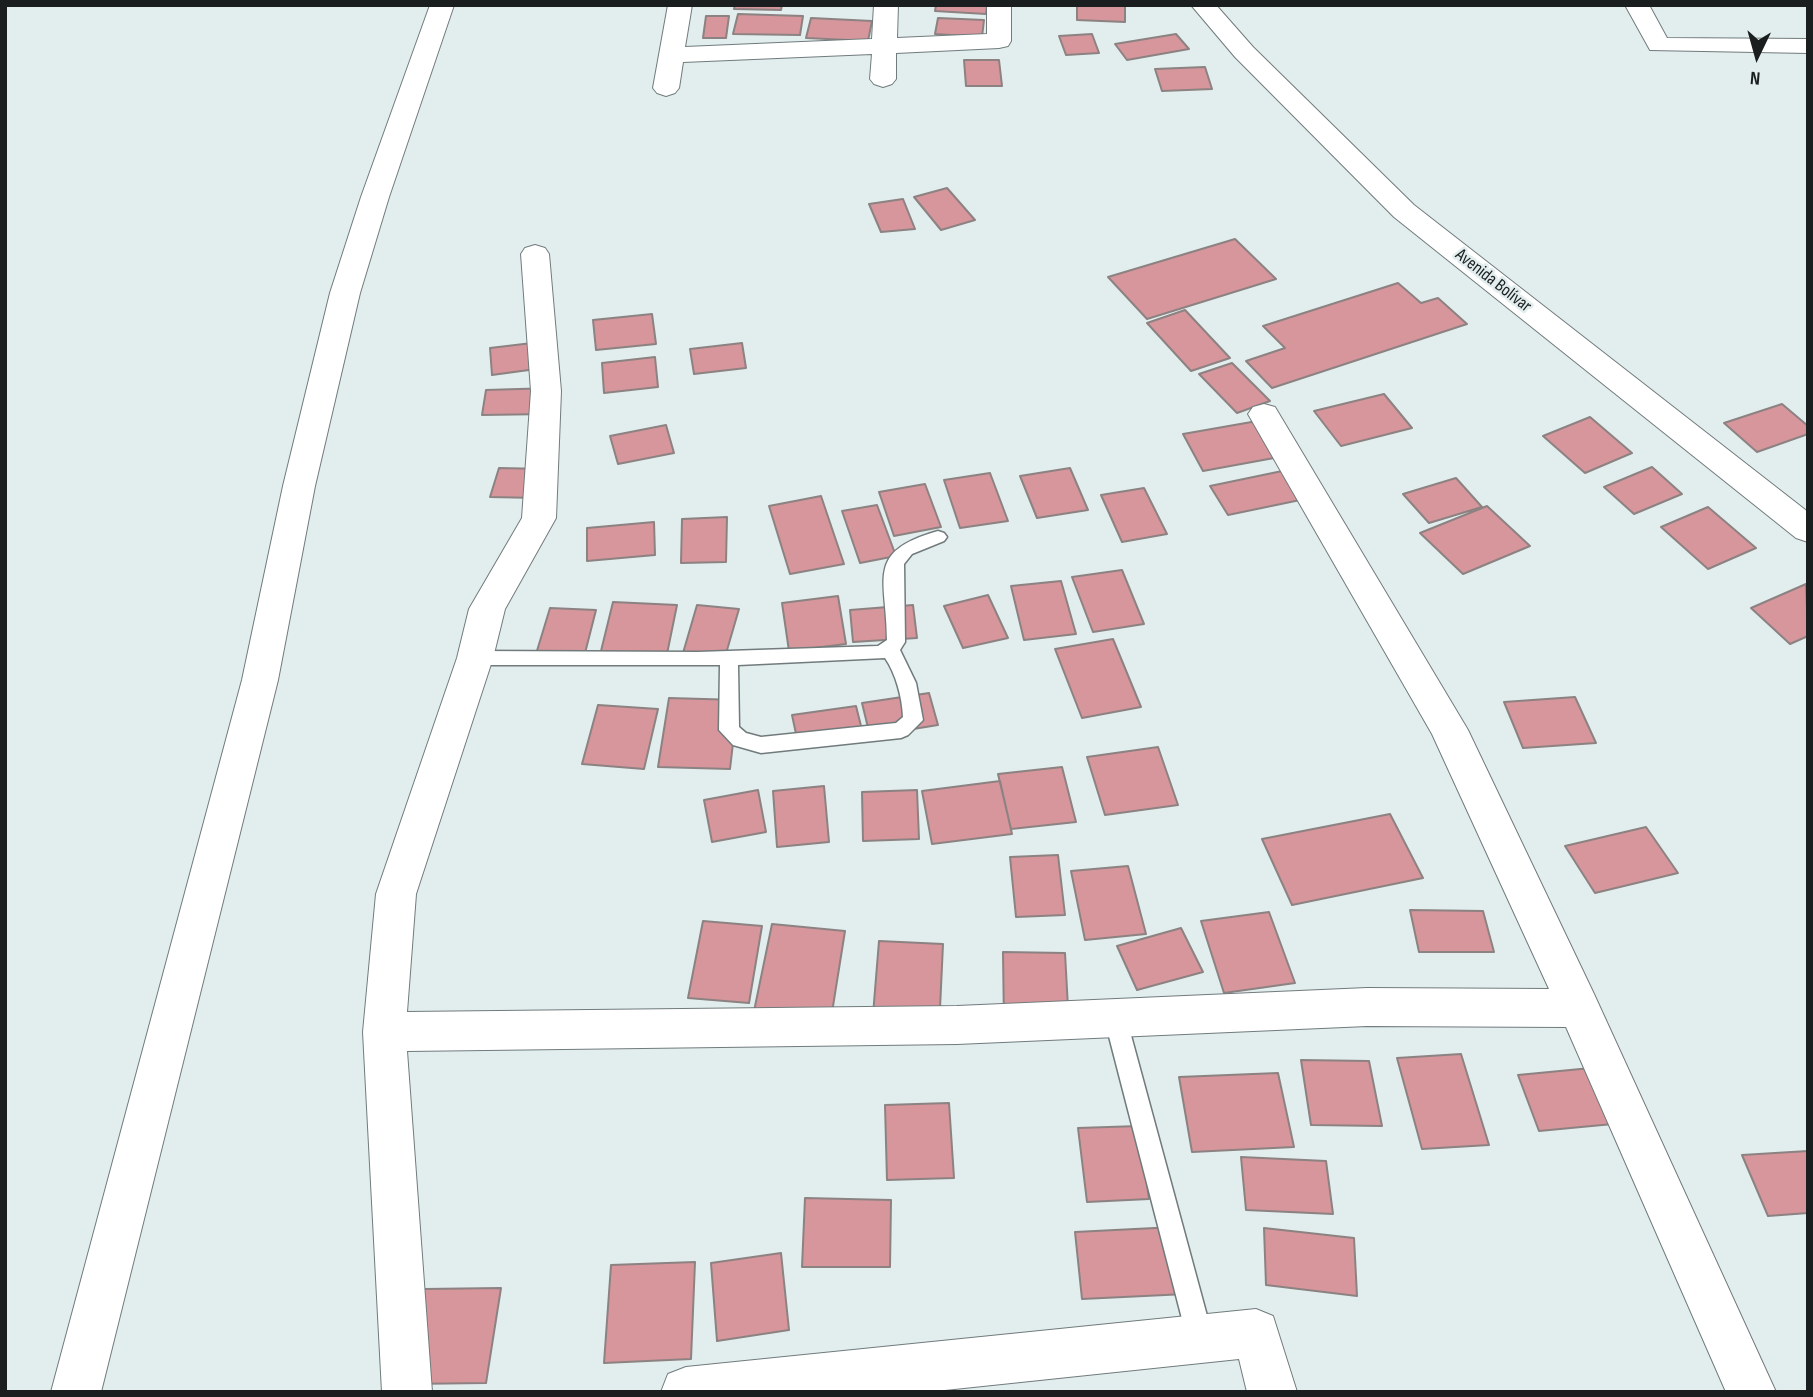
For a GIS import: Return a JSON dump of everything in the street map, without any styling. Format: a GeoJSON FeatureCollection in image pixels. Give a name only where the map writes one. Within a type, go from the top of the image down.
{"type":"FeatureCollection","features":[{"type":"Feature","properties":{"kind":"street"},"geometry":{"type":"LineString","coordinates":[[76,1392],[162,1071],[260,680],[299,486],[345,293],[375,197],[442,5]]}},
{"type":"Feature","properties":{"kind":"street"},"geometry":{"type":"LineString","coordinates":[[666,88],[680,5]]}},
{"type":"Feature","properties":{"kind":"street"},"geometry":{"type":"LineString","coordinates":[[883,79],[886,5]]}},
{"type":"Feature","properties":{"kind":"street"},"geometry":{"type":"LineString","coordinates":[[672,55],[999,41],[999,5]]}},
{"type":"Feature","properties":{"kind":"street","name":"Avenida Bolívar"},"geometry":{"type":"LineString","coordinates":[[1203,5],[1244,52],[1404,211],[1808,530]]}},
{"type":"Feature","properties":{"kind":"street"},"geometry":{"type":"LineString","coordinates":[[1637,5],[1658,45],[1808,46]]}},
{"type":"Feature","properties":{"kind":"street"},"geometry":{"type":"LineString","coordinates":[[407,1392],[383,1032],[396,894],[475,658],[487,609],[539,518],[546,391],[535,254]]}},
{"type":"Feature","properties":{"kind":"street"},"geometry":{"type":"LineString","coordinates":[[1264,414],[1449,730],[1579,1009],[1751,1392]]}},
{"type":"Feature","properties":{"kind":"street"},"geometry":{"type":"LineString","coordinates":[[383,1032],[957,1025],[1367,1007],[1579,1009]]}},
{"type":"Feature","properties":{"kind":"street"},"geometry":{"type":"LineString","coordinates":[[686,1392],[1256,1333],[1272,1392]]}},
{"type":"Feature","properties":{"kind":"lane"},"geometry":{"type":"LineString","coordinates":[[475,658],[729,657],[878,653],[890,649],[896,642],[894,569],[899,555],[938,537]]}},
{"type":"Feature","properties":{"kind":"lane"},"geometry":{"type":"LineString","coordinates":[[729,657],[729,730],[740,738],[761,745],[901,730],[914,720],[913,701],[904,673],[890,649]]}},
{"type":"Feature","properties":{"kind":"lane"},"geometry":{"type":"LineString","coordinates":[[1115,1017],[1200,1338]]}},
{"type":"Feature","properties":{"kind":"building"},"geometry":{"type":"Polygon","coordinates":[[[735,5],[782,5],[781,10],[734,9],[735,5]]]}},
{"type":"Feature","properties":{"kind":"building"},"geometry":{"type":"Polygon","coordinates":[[[936,5],[987,5],[986,14],[935,11],[936,5]]]}},
{"type":"Feature","properties":{"kind":"building"},"geometry":{"type":"Polygon","coordinates":[[[1077,5],[1125,5],[1125,22],[1077,20],[1077,5]]]}},
{"type":"Feature","properties":{"kind":"building"},"geometry":{"type":"Polygon","coordinates":[[[738,14],[803,16],[800,35],[733,34],[738,14]]]}},
{"type":"Feature","properties":{"kind":"building"},"geometry":{"type":"Polygon","coordinates":[[[706,16],[729,16],[726,38],[703,38],[706,16]]]}},
{"type":"Feature","properties":{"kind":"building"},"geometry":{"type":"Polygon","coordinates":[[[811,18],[872,21],[868,41],[806,38],[811,18]]]}},
{"type":"Feature","properties":{"kind":"building"},"geometry":{"type":"Polygon","coordinates":[[[938,18],[984,20],[982,37],[935,34],[938,18]]]}},
{"type":"Feature","properties":{"kind":"building"},"geometry":{"type":"Polygon","coordinates":[[[1092,34],[1099,53],[1066,55],[1059,36],[1092,34]]]}},
{"type":"Feature","properties":{"kind":"building"},"geometry":{"type":"Polygon","coordinates":[[[1176,34],[1189,49],[1127,60],[1115,44],[1176,34]]]}},
{"type":"Feature","properties":{"kind":"building"},"geometry":{"type":"Polygon","coordinates":[[[964,60],[999,60],[1002,86],[966,86],[964,60]]]}},
{"type":"Feature","properties":{"kind":"building"},"geometry":{"type":"Polygon","coordinates":[[[1205,67],[1212,89],[1162,91],[1155,69],[1205,67]]]}},
{"type":"Feature","properties":{"kind":"building"},"geometry":{"type":"Polygon","coordinates":[[[947,188],[975,220],[941,230],[914,197],[947,188]]]}},
{"type":"Feature","properties":{"kind":"building"},"geometry":{"type":"Polygon","coordinates":[[[903,199],[915,229],[881,232],[869,204],[903,199]]]}},
{"type":"Feature","properties":{"kind":"building"},"geometry":{"type":"Polygon","coordinates":[[[1235,239],[1276,279],[1147,319],[1108,277],[1235,239]]]}},
{"type":"Feature","properties":{"kind":"building"},"geometry":{"type":"Polygon","coordinates":[[[1398,283],[1421,303],[1438,298],[1467,324],[1272,388],[1246,361],[1285,348],[1263,326],[1398,283]]]}},
{"type":"Feature","properties":{"kind":"building"},"geometry":{"type":"Polygon","coordinates":[[[1185,310],[1230,358],[1191,371],[1147,323],[1185,310]]]}},
{"type":"Feature","properties":{"kind":"building"},"geometry":{"type":"Polygon","coordinates":[[[652,314],[656,344],[596,350],[593,320],[652,314]]]}},
{"type":"Feature","properties":{"kind":"building"},"geometry":{"type":"Polygon","coordinates":[[[549,341],[551,367],[492,375],[490,348],[549,341]]]}},
{"type":"Feature","properties":{"kind":"building"},"geometry":{"type":"Polygon","coordinates":[[[742,343],[746,368],[694,374],[690,349],[742,343]]]}},
{"type":"Feature","properties":{"kind":"building"},"geometry":{"type":"Polygon","coordinates":[[[655,357],[658,387],[604,393],[602,363],[655,357]]]}},
{"type":"Feature","properties":{"kind":"building"},"geometry":{"type":"Polygon","coordinates":[[[1232,363],[1270,401],[1237,413],[1199,374],[1232,363]]]}},
{"type":"Feature","properties":{"kind":"building"},"geometry":{"type":"Polygon","coordinates":[[[552,388],[548,414],[482,415],[486,390],[552,388]]]}},
{"type":"Feature","properties":{"kind":"building"},"geometry":{"type":"Polygon","coordinates":[[[1384,394],[1412,428],[1341,446],[1314,411],[1384,394]]]}},
{"type":"Feature","properties":{"kind":"building"},"geometry":{"type":"Polygon","coordinates":[[[1782,404],[1808,426],[1808,434],[1757,452],[1724,423],[1782,404]]]}},
{"type":"Feature","properties":{"kind":"building"},"geometry":{"type":"Polygon","coordinates":[[[1590,417],[1632,453],[1585,473],[1543,436],[1590,417]]]}},
{"type":"Feature","properties":{"kind":"building"},"geometry":{"type":"Polygon","coordinates":[[[1263,420],[1285,456],[1203,471],[1183,434],[1263,420]]]}},
{"type":"Feature","properties":{"kind":"building"},"geometry":{"type":"Polygon","coordinates":[[[666,425],[674,453],[618,464],[610,436],[666,425]]]}},
{"type":"Feature","properties":{"kind":"building"},"geometry":{"type":"Polygon","coordinates":[[[1652,467],[1682,494],[1634,514],[1604,487],[1652,467]]]}},
{"type":"Feature","properties":{"kind":"building"},"geometry":{"type":"Polygon","coordinates":[[[499,468],[545,469],[537,498],[490,497],[499,468]]]}},
{"type":"Feature","properties":{"kind":"building"},"geometry":{"type":"Polygon","coordinates":[[[1070,468],[1088,510],[1037,518],[1020,476],[1070,468]]]}},
{"type":"Feature","properties":{"kind":"building"},"geometry":{"type":"Polygon","coordinates":[[[1287,470],[1305,499],[1228,515],[1210,486],[1287,470]]]}},
{"type":"Feature","properties":{"kind":"building"},"geometry":{"type":"Polygon","coordinates":[[[990,473],[1008,521],[960,528],[944,480],[990,473]]]}},
{"type":"Feature","properties":{"kind":"building"},"geometry":{"type":"Polygon","coordinates":[[[1456,478],[1482,507],[1429,523],[1403,494],[1456,478]]]}},
{"type":"Feature","properties":{"kind":"building"},"geometry":{"type":"Polygon","coordinates":[[[925,484],[941,527],[894,536],[879,492],[925,484]]]}},
{"type":"Feature","properties":{"kind":"building"},"geometry":{"type":"Polygon","coordinates":[[[1144,488],[1167,534],[1122,542],[1101,495],[1144,488]]]}},
{"type":"Feature","properties":{"kind":"building"},"geometry":{"type":"Polygon","coordinates":[[[821,496],[844,564],[790,574],[769,506],[821,496]]]}},
{"type":"Feature","properties":{"kind":"building"},"geometry":{"type":"Polygon","coordinates":[[[877,505],[896,556],[860,563],[842,511],[877,505]]]}},
{"type":"Feature","properties":{"kind":"building"},"geometry":{"type":"Polygon","coordinates":[[[1487,506],[1530,546],[1463,574],[1420,533],[1487,506]]]}},
{"type":"Feature","properties":{"kind":"building"},"geometry":{"type":"Polygon","coordinates":[[[1708,507],[1756,548],[1708,569],[1661,527],[1708,507]]]}},
{"type":"Feature","properties":{"kind":"building"},"geometry":{"type":"Polygon","coordinates":[[[727,517],[726,562],[681,563],[682,519],[727,517]]]}},
{"type":"Feature","properties":{"kind":"building"},"geometry":{"type":"Polygon","coordinates":[[[654,522],[655,555],[587,561],[587,528],[654,522]]]}},
{"type":"Feature","properties":{"kind":"building"},"geometry":{"type":"Polygon","coordinates":[[[1122,570],[1144,624],[1093,632],[1072,577],[1122,570]]]}},
{"type":"Feature","properties":{"kind":"building"},"geometry":{"type":"Polygon","coordinates":[[[1061,581],[1076,634],[1024,640],[1011,586],[1061,581]]]}},
{"type":"Feature","properties":{"kind":"building"},"geometry":{"type":"Polygon","coordinates":[[[1806,584],[1808,636],[1790,644],[1751,608],[1806,584]]]}},
{"type":"Feature","properties":{"kind":"building"},"geometry":{"type":"Polygon","coordinates":[[[988,595],[1008,638],[963,648],[944,606],[988,595]]]}},
{"type":"Feature","properties":{"kind":"building"},"geometry":{"type":"Polygon","coordinates":[[[838,596],[846,644],[789,651],[782,603],[838,596]]]}},
{"type":"Feature","properties":{"kind":"building"},"geometry":{"type":"Polygon","coordinates":[[[613,602],[677,605],[667,654],[601,651],[613,602]]]}},
{"type":"Feature","properties":{"kind":"building"},"geometry":{"type":"Polygon","coordinates":[[[697,605],[739,609],[725,657],[683,653],[697,605]]]}},
{"type":"Feature","properties":{"kind":"building"},"geometry":{"type":"Polygon","coordinates":[[[913,605],[917,638],[853,642],[850,610],[913,605]]]}},
{"type":"Feature","properties":{"kind":"building"},"geometry":{"type":"Polygon","coordinates":[[[550,608],[596,610],[584,657],[536,654],[550,608]]]}},
{"type":"Feature","properties":{"kind":"building"},"geometry":{"type":"Polygon","coordinates":[[[1113,639],[1141,707],[1082,718],[1055,649],[1113,639]]]}},
{"type":"Feature","properties":{"kind":"building"},"geometry":{"type":"Polygon","coordinates":[[[929,693],[938,725],[870,736],[862,703],[929,693]]]}},
{"type":"Feature","properties":{"kind":"building"},"geometry":{"type":"Polygon","coordinates":[[[1575,697],[1596,743],[1523,748],[1504,702],[1575,697]]]}},
{"type":"Feature","properties":{"kind":"building"},"geometry":{"type":"Polygon","coordinates":[[[669,698],[738,700],[730,769],[658,767],[669,698]]]}},
{"type":"Feature","properties":{"kind":"building"},"geometry":{"type":"Polygon","coordinates":[[[598,705],[658,709],[644,769],[582,764],[598,705]]]}},
{"type":"Feature","properties":{"kind":"building"},"geometry":{"type":"Polygon","coordinates":[[[856,706],[864,738],[799,748],[792,715],[856,706]]]}},
{"type":"Feature","properties":{"kind":"building"},"geometry":{"type":"Polygon","coordinates":[[[1158,747],[1178,805],[1105,815],[1087,757],[1158,747]]]}},
{"type":"Feature","properties":{"kind":"building"},"geometry":{"type":"Polygon","coordinates":[[[1062,767],[1076,822],[1011,829],[998,774],[1062,767]]]}},
{"type":"Feature","properties":{"kind":"building"},"geometry":{"type":"Polygon","coordinates":[[[1000,781],[1012,834],[932,844],[922,791],[1000,781]]]}},
{"type":"Feature","properties":{"kind":"building"},"geometry":{"type":"Polygon","coordinates":[[[824,786],[829,842],[777,847],[773,791],[824,786]]]}},
{"type":"Feature","properties":{"kind":"building"},"geometry":{"type":"Polygon","coordinates":[[[758,790],[766,832],[712,842],[704,800],[758,790]]]}},
{"type":"Feature","properties":{"kind":"building"},"geometry":{"type":"Polygon","coordinates":[[[917,790],[919,839],[863,841],[862,792],[917,790]]]}},
{"type":"Feature","properties":{"kind":"building"},"geometry":{"type":"Polygon","coordinates":[[[1390,814],[1423,878],[1292,905],[1262,839],[1390,814]]]}},
{"type":"Feature","properties":{"kind":"building"},"geometry":{"type":"Polygon","coordinates":[[[1646,827],[1678,873],[1595,893],[1565,846],[1646,827]]]}},
{"type":"Feature","properties":{"kind":"building"},"geometry":{"type":"Polygon","coordinates":[[[1058,855],[1065,915],[1016,917],[1010,857],[1058,855]]]}},
{"type":"Feature","properties":{"kind":"building"},"geometry":{"type":"Polygon","coordinates":[[[1128,866],[1146,934],[1085,940],[1071,871],[1128,866]]]}},
{"type":"Feature","properties":{"kind":"building"},"geometry":{"type":"Polygon","coordinates":[[[1410,910],[1483,911],[1494,952],[1419,952],[1410,910]]]}},
{"type":"Feature","properties":{"kind":"building"},"geometry":{"type":"Polygon","coordinates":[[[1269,912],[1295,983],[1224,993],[1201,921],[1269,912]]]}},
{"type":"Feature","properties":{"kind":"building"},"geometry":{"type":"Polygon","coordinates":[[[703,921],[762,926],[749,1003],[688,998],[703,921]]]}},
{"type":"Feature","properties":{"kind":"building"},"geometry":{"type":"Polygon","coordinates":[[[772,924],[845,931],[830,1025],[753,1016],[772,924]]]}},
{"type":"Feature","properties":{"kind":"building"},"geometry":{"type":"Polygon","coordinates":[[[1181,928],[1203,972],[1137,990],[1117,946],[1181,928]]]}},
{"type":"Feature","properties":{"kind":"building"},"geometry":{"type":"Polygon","coordinates":[[[879,941],[943,944],[939,1030],[872,1027],[879,941]]]}},
{"type":"Feature","properties":{"kind":"building"},"geometry":{"type":"Polygon","coordinates":[[[1003,952],[1065,953],[1069,1026],[1004,1026],[1003,952]]]}},
{"type":"Feature","properties":{"kind":"building"},"geometry":{"type":"Polygon","coordinates":[[[1461,1054],[1489,1145],[1422,1149],[1397,1058],[1461,1054]]]}},
{"type":"Feature","properties":{"kind":"building"},"geometry":{"type":"Polygon","coordinates":[[[1301,1060],[1369,1061],[1382,1126],[1311,1125],[1301,1060]]]}},
{"type":"Feature","properties":{"kind":"building"},"geometry":{"type":"Polygon","coordinates":[[[1591,1068],[1613,1124],[1539,1131],[1518,1075],[1591,1068]]]}},
{"type":"Feature","properties":{"kind":"building"},"geometry":{"type":"Polygon","coordinates":[[[1278,1073],[1294,1147],[1192,1152],[1179,1077],[1278,1073]]]}},
{"type":"Feature","properties":{"kind":"building"},"geometry":{"type":"Polygon","coordinates":[[[949,1103],[954,1178],[887,1180],[885,1105],[949,1103]]]}},
{"type":"Feature","properties":{"kind":"building"},"geometry":{"type":"Polygon","coordinates":[[[1139,1126],[1149,1199],[1087,1202],[1078,1128],[1139,1126]]]}},
{"type":"Feature","properties":{"kind":"building"},"geometry":{"type":"Polygon","coordinates":[[[1808,1151],[1808,1213],[1768,1216],[1742,1155],[1808,1151]]]}},
{"type":"Feature","properties":{"kind":"building"},"geometry":{"type":"Polygon","coordinates":[[[1241,1157],[1326,1161],[1333,1214],[1246,1210],[1241,1157]]]}},
{"type":"Feature","properties":{"kind":"building"},"geometry":{"type":"Polygon","coordinates":[[[805,1198],[891,1200],[890,1267],[802,1267],[805,1198]]]}},
{"type":"Feature","properties":{"kind":"building"},"geometry":{"type":"Polygon","coordinates":[[[1175,1227],[1186,1294],[1082,1299],[1075,1232],[1175,1227]]]}},
{"type":"Feature","properties":{"kind":"building"},"geometry":{"type":"Polygon","coordinates":[[[1264,1228],[1354,1238],[1357,1296],[1266,1285],[1264,1228]]]}},
{"type":"Feature","properties":{"kind":"building"},"geometry":{"type":"Polygon","coordinates":[[[781,1253],[789,1330],[717,1341],[711,1263],[781,1253]]]}},
{"type":"Feature","properties":{"kind":"building"},"geometry":{"type":"Polygon","coordinates":[[[695,1262],[691,1359],[604,1363],[611,1265],[695,1262]]]}},
{"type":"Feature","properties":{"kind":"building"},"geometry":{"type":"Polygon","coordinates":[[[501,1288],[486,1383],[407,1384],[424,1289],[501,1288]]]}}]}
